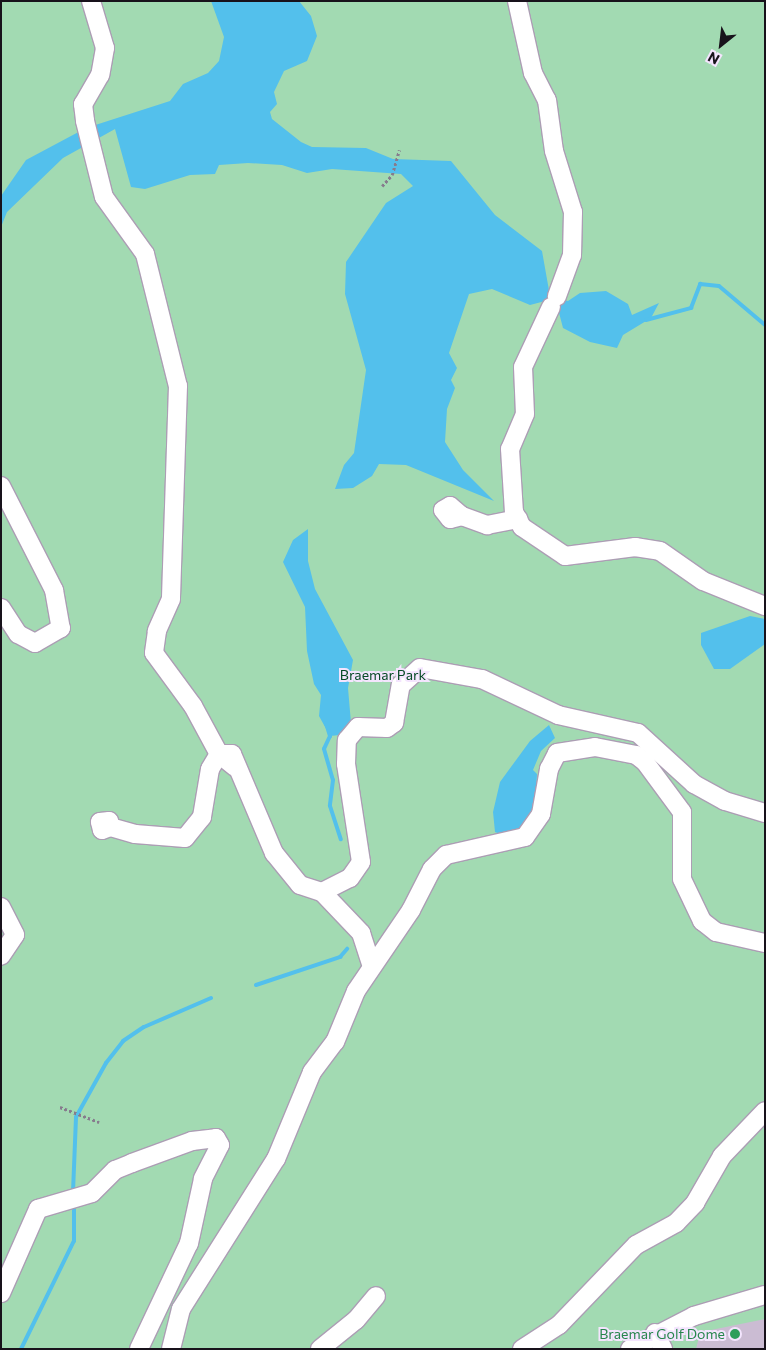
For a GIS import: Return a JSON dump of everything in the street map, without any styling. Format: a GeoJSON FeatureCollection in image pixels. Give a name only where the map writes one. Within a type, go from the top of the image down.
{"type":"FeatureCollection","features":[{"type":"Feature","properties":{"kind":"street"},"geometry":{"type":"LineString","coordinates":[[91,1],[104,48],[100,75],[83,104],[85,121],[104,197],[144,254],[178,386],[171,599],[157,631],[154,653],[183,690],[219,754]]}},
{"type":"Feature","properties":{"kind":"street"},"geometry":{"type":"LineString","coordinates":[[517,1],[533,73],[547,100],[554,151],[573,212],[572,255],[554,302],[523,367],[525,414],[510,449],[518,519],[535,538],[564,556],[649,548],[664,552],[704,581],[765,606]]}},
{"type":"Feature","properties":{"kind":"street"},"geometry":{"type":"LineString","coordinates":[[1,486],[28,534],[62,618],[56,632],[36,643],[24,639],[11,623],[14,614],[1,607]]}},
{"type":"Feature","properties":{"kind":"street"},"geometry":{"type":"LineString","coordinates":[[462,516],[487,525],[518,519]]}},
{"type":"Feature","properties":{"kind":"street"},"geometry":{"type":"LineString","coordinates":[[322,892],[350,878],[361,862],[346,764],[347,740],[358,727],[387,728],[394,723],[401,685],[420,668],[482,679],[558,715],[638,733],[694,784],[725,801],[765,813]]}},
{"type":"Feature","properties":{"kind":"street"},"geometry":{"type":"LineString","coordinates":[[171,1349],[178,1316],[276,1159],[306,1083],[342,1030],[356,991],[371,964],[411,910],[438,860],[510,843],[536,826],[553,759],[571,747],[619,750],[645,762],[682,812],[682,879],[702,921],[716,932],[765,943]]}},
{"type":"Feature","properties":{"kind":"street"},"geometry":{"type":"LineString","coordinates":[[219,754],[232,754],[235,768],[274,854],[300,885],[322,892],[361,933],[371,964]]}},
{"type":"Feature","properties":{"kind":"street"},"geometry":{"type":"LineString","coordinates":[[110,827],[158,837],[185,838],[195,829],[204,804],[210,769],[219,754]]}},
{"type":"Feature","properties":{"kind":"street"},"geometry":{"type":"LineString","coordinates":[[1,907],[15,935],[1,956]]}},
{"type":"Feature","properties":{"kind":"street"},"geometry":{"type":"LineString","coordinates":[[522,1349],[559,1325],[636,1245],[670,1228],[686,1213],[722,1156],[765,1112]]}},
{"type":"Feature","properties":{"kind":"street"},"geometry":{"type":"LineString","coordinates":[[1,1293],[38,1209],[92,1193],[115,1170],[132,1163],[192,1141],[216,1138],[220,1145],[203,1180],[189,1243],[139,1349]]}},
{"type":"Feature","properties":{"kind":"street"},"geometry":{"type":"LineString","coordinates":[[630,1349],[659,1341],[694,1316],[765,1295]]}},
{"type":"Feature","properties":{"kind":"street"},"geometry":{"type":"LineString","coordinates":[[320,1349],[356,1320],[376,1296]]}},
{"type":"Feature","properties":{"kind":"path"},"geometry":{"type":"LineString","coordinates":[[382,186],[392,175],[399,150]]}},
{"type":"Feature","properties":{"kind":"path"},"geometry":{"type":"LineString","coordinates":[[60,1107],[98,1122]]}},
{"type":"Feature","properties":{"kind":"green space","name":"Braemar Park"},"geometry":{"type":"Polygon","coordinates":[[[1,1],[765,1],[765,1349],[1,1349],[1,1]]]}},
{"type":"Feature","properties":{"kind":"water"},"geometry":{"type":"Polygon","coordinates":[[[211,1],[299,1],[311,16],[317,36],[307,61],[284,71],[274,92],[277,104],[270,112],[272,119],[301,142],[312,147],[366,148],[393,159],[451,161],[495,215],[542,251],[550,296],[568,301],[580,293],[606,291],[628,304],[632,315],[659,303],[651,318],[623,335],[617,348],[590,342],[563,328],[557,305],[549,300],[530,305],[492,289],[469,294],[449,353],[457,368],[451,380],[455,388],[447,409],[445,442],[463,470],[494,501],[406,465],[379,464],[372,476],[353,488],[335,489],[344,465],[354,453],[366,370],[345,294],[346,262],[386,203],[413,186],[401,174],[332,169],[307,173],[282,165],[248,163],[219,165],[215,174],[190,175],[145,189],[131,187],[115,129],[63,158],[7,212],[1,227],[1,196],[26,160],[86,128],[170,101],[183,84],[208,73],[219,61],[224,37],[211,1]]]}},
{"type":"Feature","properties":{"kind":"water"},"geometry":{"type":"Polygon","coordinates":[[[308,529],[308,561],[315,589],[353,660],[348,688],[351,723],[340,735],[330,736],[319,716],[321,695],[314,684],[307,651],[305,607],[283,562],[293,540],[308,529]]]}},
{"type":"Feature","properties":{"kind":"water"},"geometry":{"type":"Polygon","coordinates":[[[750,616],[765,619],[765,644],[730,669],[714,669],[701,645],[701,633],[750,616]]]}},
{"type":"Feature","properties":{"kind":"water"},"geometry":{"type":"Polygon","coordinates":[[[549,725],[555,738],[541,751],[533,770],[537,774],[535,808],[523,829],[503,835],[495,832],[493,812],[500,782],[530,741],[549,725]]]}},
{"type":"Feature","properties":{"kind":"building","name":"Braemar Golf Dome"},"geometry":{"type":"Polygon","coordinates":[[[765,1319],[765,1349],[696,1349],[699,1337],[711,1330],[765,1319]]]}},
{"type":"Feature","properties":{"kind":"waterway"},"geometry":{"type":"LineString","coordinates":[[646,320],[691,308],[700,284],[719,286],[765,325]]}},
{"type":"Feature","properties":{"kind":"waterway"},"geometry":{"type":"LineString","coordinates":[[326,723],[330,736],[324,749],[333,780],[330,806],[341,839]]}},
{"type":"Feature","properties":{"kind":"waterway"},"geometry":{"type":"LineString","coordinates":[[256,985],[340,957],[347,949]]}},
{"type":"Feature","properties":{"kind":"waterway"},"geometry":{"type":"LineString","coordinates":[[73,1192],[76,1117],[106,1063],[123,1041],[144,1027],[211,998]]}},
{"type":"Feature","properties":{"kind":"waterway"},"geometry":{"type":"LineString","coordinates":[[21,1349],[74,1241],[74,1204]]}},
{"type":"Feature","properties":{"kind":"place","name":"Braemar Golf Dome"},"geometry":{"type":"Point","coordinates":[735,1334]}}]}
